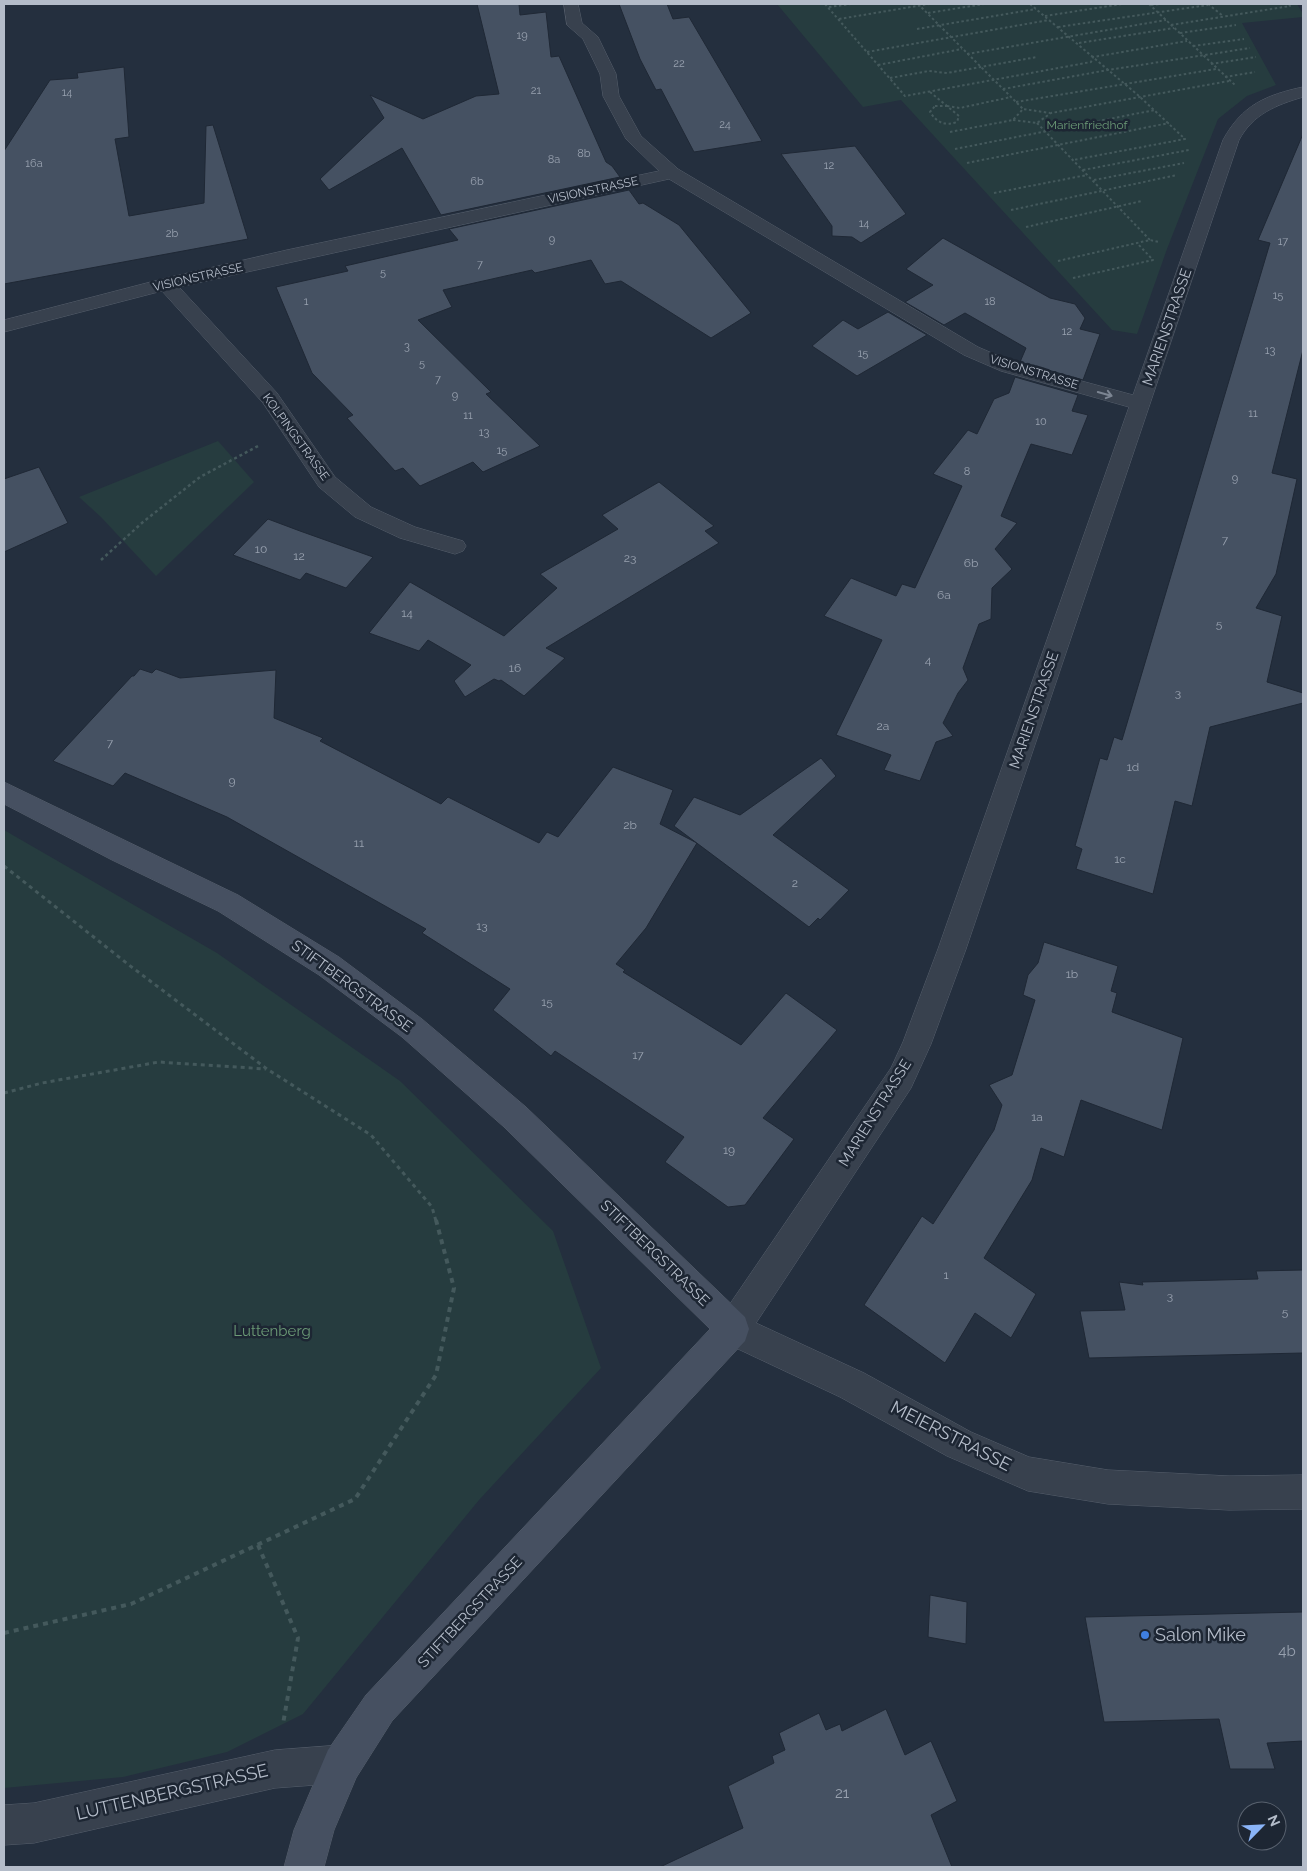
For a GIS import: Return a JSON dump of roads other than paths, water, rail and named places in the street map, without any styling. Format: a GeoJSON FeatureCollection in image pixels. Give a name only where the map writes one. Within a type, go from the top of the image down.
{"type":"FeatureCollection","features":[{"type":"Feature","properties":{"kind":"street"},"geometry":{"type":"LineString","coordinates":[[571,4],[575,25],[590,37],[608,74],[611,96],[634,139],[672,173]]}},
{"type":"Feature","properties":{"kind":"street","name":"MARIENSTRASSE"},"geometry":{"type":"LineString","coordinates":[[733,1329],[901,1078],[917,1044],[955,940],[1238,125],[1249,114],[1263,105],[1303,92]]}},
{"type":"Feature","properties":{"kind":"street","name":"VISIONSTRASSE"},"geometry":{"type":"LineString","coordinates":[[4,326],[166,284],[672,173],[972,351],[1008,367],[1140,403]]}},
{"type":"Feature","properties":{"kind":"street","name":"KOLPINGSTRASSE"},"geometry":{"type":"LineString","coordinates":[[166,284],[270,398],[327,482],[363,512],[408,533],[455,546]]}},
{"type":"Feature","properties":{"kind":"street","name":"STIFTBERGSTRASSE"},"geometry":{"type":"LineString","coordinates":[[4,792],[121,852],[228,903],[329,966],[412,1028],[514,1117],[733,1329],[379,1708],[342,1764],[314,1830],[304,1867]]}},
{"type":"Feature","properties":{"kind":"street","name":"MEIERSTRASSE"},"geometry":{"type":"LineString","coordinates":[[733,1329],[852,1384],[959,1444],[1028,1474],[1108,1488],[1229,1493],[1303,1492]]}},
{"type":"Feature","properties":{"kind":"street","name":"LUTTENBERGSTRASSE"},"geometry":{"type":"LineString","coordinates":[[4,1825],[34,1823],[275,1769],[342,1764]]}},
{"type":"Feature","properties":{"kind":"place","name":"Salon Mike"},"geometry":{"type":"Point","coordinates":[1145,1635]}},
{"type":"Feature","properties":{"kind":"park label","name":"Marienfriedhof"},"geometry":{"type":"Point","coordinates":[1087,125]}},
{"type":"Feature","properties":{"kind":"park label","name":"Luttenberg"},"geometry":{"type":"Point","coordinates":[272,1331]}}]}
